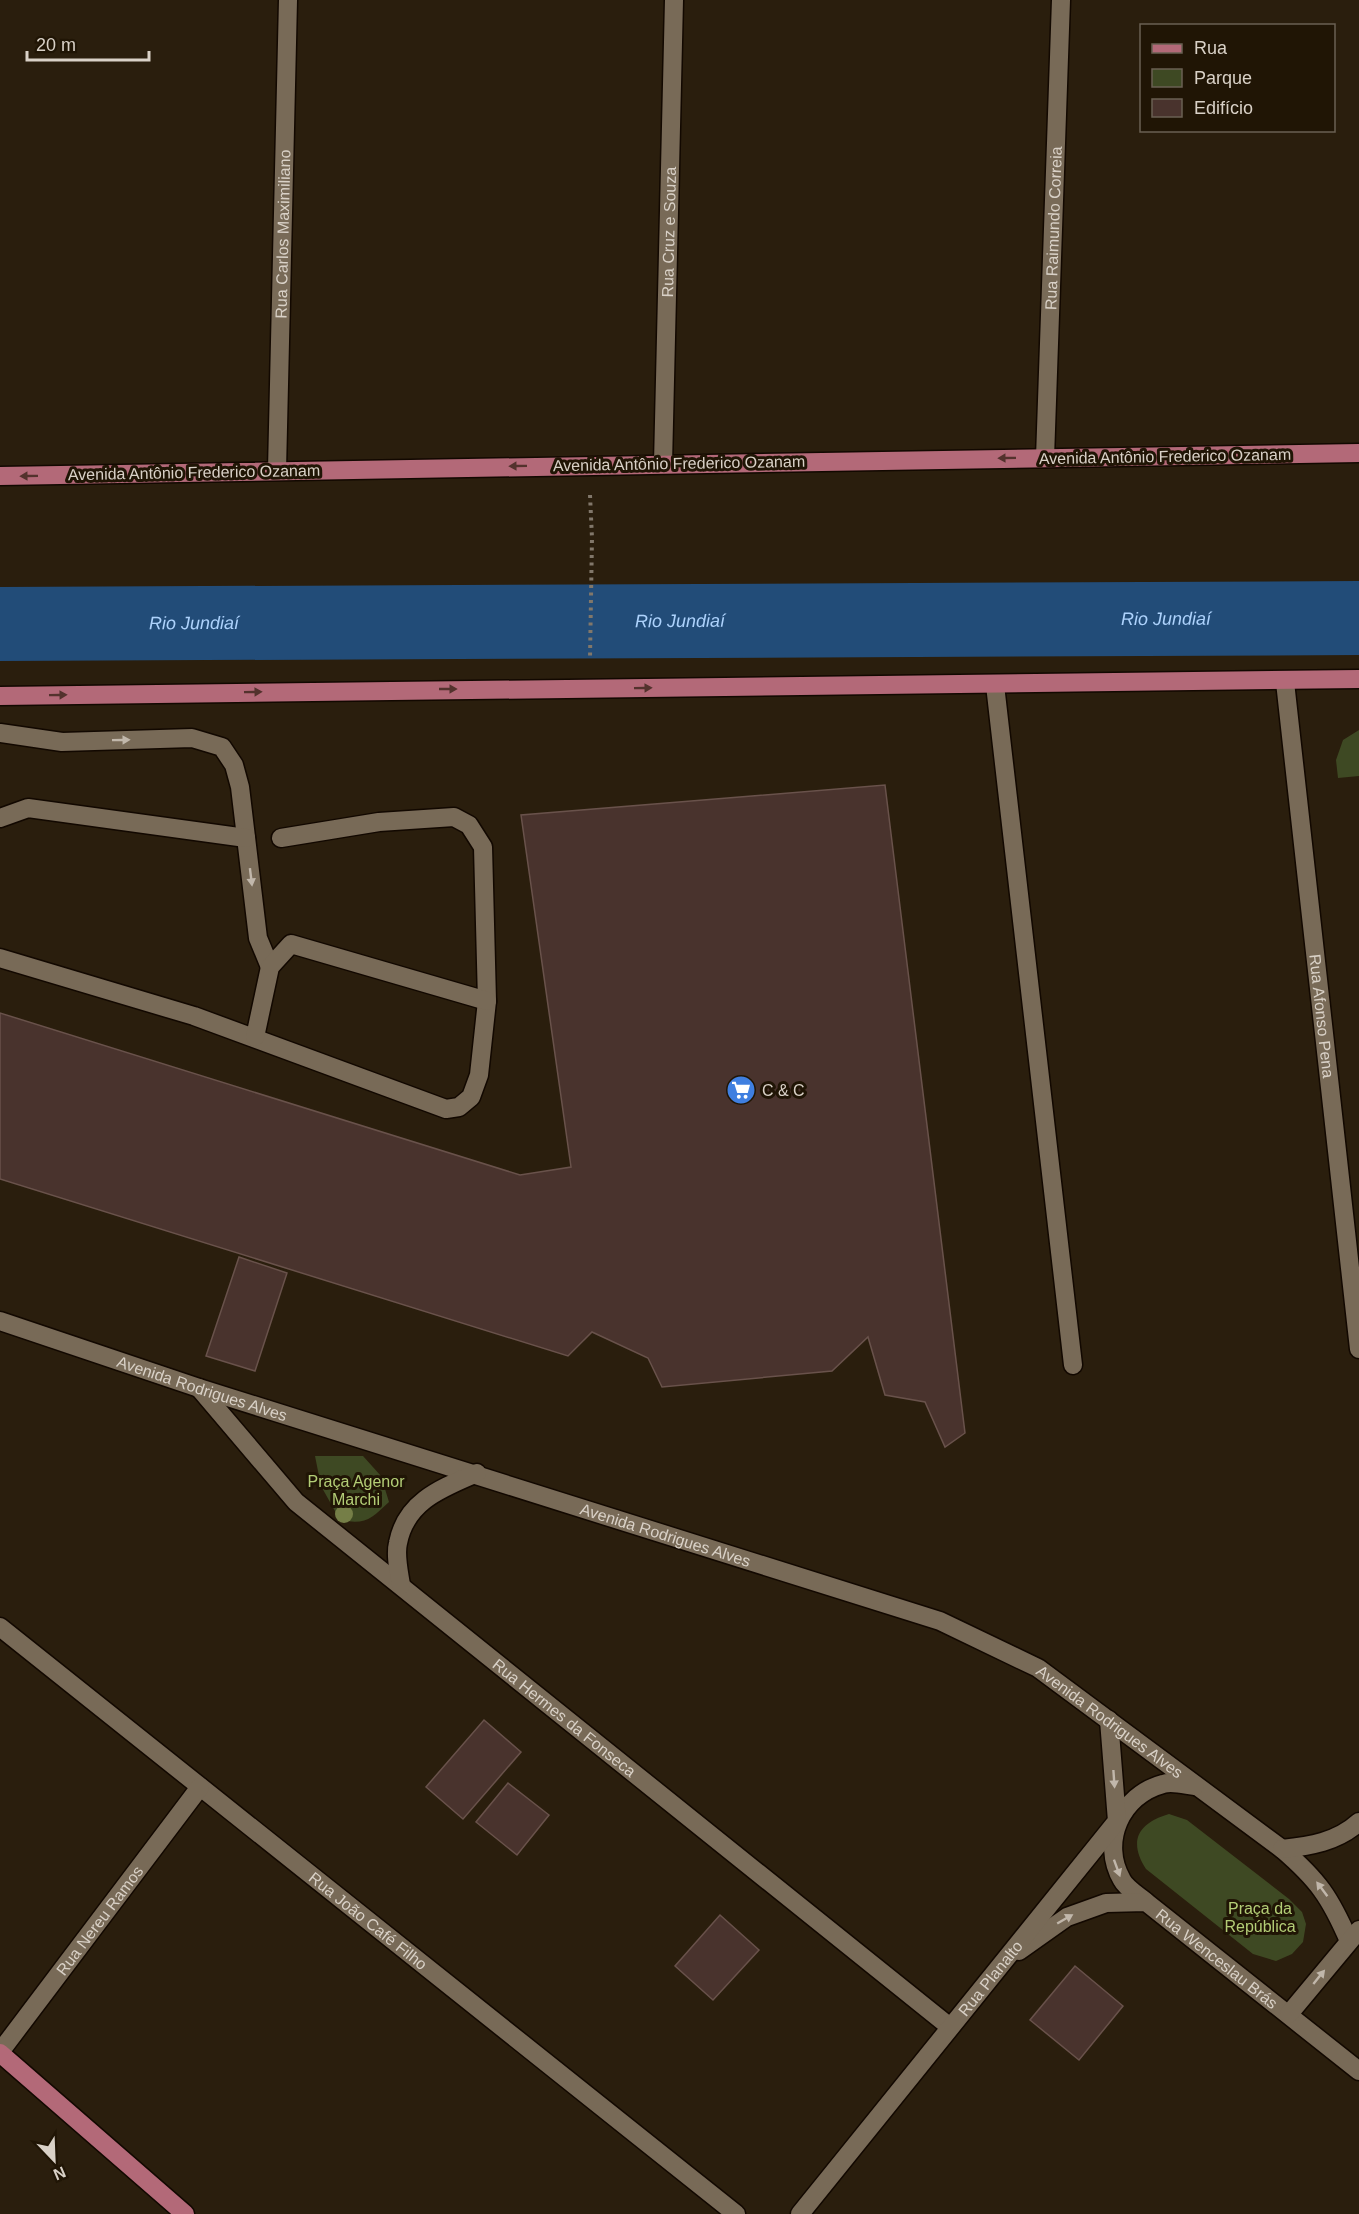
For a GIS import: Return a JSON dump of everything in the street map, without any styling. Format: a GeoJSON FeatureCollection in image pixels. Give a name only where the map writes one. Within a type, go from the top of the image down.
{"type":"FeatureCollection","features":[{"type":"Feature","properties":{"kind":"main road","name":"Avenida Antônio Frederico Ozanam"},"geometry":{"type":"LineString","coordinates":[[0,476],[588,464],[1359,453]]}},
{"type":"Feature","properties":{"kind":"main road"},"geometry":{"type":"LineString","coordinates":[[0,696],[1285,682],[1359,679]]}},
{"type":"Feature","properties":{"kind":"main road"},"geometry":{"type":"LineString","coordinates":[[0,2053],[185,2214]]}},
{"type":"Feature","properties":{"kind":"street","name":"Rua Carlos Maximiliano"},"geometry":{"type":"LineString","coordinates":[[277,470],[288,0]]}},
{"type":"Feature","properties":{"kind":"street","name":"Rua Cruz e Souza"},"geometry":{"type":"LineString","coordinates":[[663,464],[674,0]]}},
{"type":"Feature","properties":{"kind":"street","name":"Rua Raimundo Correia"},"geometry":{"type":"LineString","coordinates":[[1045,458],[1061,0]]}},
{"type":"Feature","properties":{"kind":"street","name":"Rua Afonso Pena"},"geometry":{"type":"LineString","coordinates":[[1285,682],[1359,1349]]}},
{"type":"Feature","properties":{"kind":"street"},"geometry":{"type":"LineString","coordinates":[[995,685],[1074,1365]]}},
{"type":"Feature","properties":{"kind":"street"},"geometry":{"type":"LineString","coordinates":[[0,733],[62,742],[192,738],[222,747],[234,765],[240,788],[258,938],[270,967]]}},
{"type":"Feature","properties":{"kind":"street"},"geometry":{"type":"LineString","coordinates":[[0,818],[28,808],[246,838]]}},
{"type":"Feature","properties":{"kind":"street"},"geometry":{"type":"LineString","coordinates":[[0,958],[194,1016],[446,1109],[459,1107],[471,1097],[480,1075],[487,1001],[483,847],[469,825],[454,817],[379,822],[281,838]]}},
{"type":"Feature","properties":{"kind":"street"},"geometry":{"type":"LineString","coordinates":[[255,1037],[270,967],[291,944],[487,1001]]}},
{"type":"Feature","properties":{"kind":"street","name":"Avenida Rodrigues Alves"},"geometry":{"type":"LineString","coordinates":[[0,1321],[199,1388],[477,1473],[940,1621],[1038,1668],[1282,1849],[1311,1874],[1354,1935]]}},
{"type":"Feature","properties":{"kind":"street","name":"Rua Hermes da Fonseca"},"geometry":{"type":"LineString","coordinates":[[199,1388],[296,1502],[950,2026]]}},
{"type":"Feature","properties":{"kind":"street"},"geometry":{"type":"LineString","coordinates":[[401,1585],[397,1544],[406,1517],[432,1491],[477,1473]]}},
{"type":"Feature","properties":{"kind":"street","name":"Rua João Café Filho"},"geometry":{"type":"LineString","coordinates":[[0,1626],[736,2214]]}},
{"type":"Feature","properties":{"kind":"street"},"geometry":{"type":"LineString","coordinates":[[1109,1720],[1117,1821],[1112,1852],[1122,1882],[1146,1902]]}},
{"type":"Feature","properties":{"kind":"street","name":"Rua Planalto"},"geometry":{"type":"LineString","coordinates":[[800,2214],[1136,1796],[1164,1783],[1195,1786]]}},
{"type":"Feature","properties":{"kind":"street","name":"Rua Nereu Ramos"},"geometry":{"type":"LineString","coordinates":[[0,2053],[200,1787]]}},
{"type":"Feature","properties":{"kind":"street"},"geometry":{"type":"LineString","coordinates":[[1282,1849],[1318,1845],[1351,1830],[1359,1822]]}},
{"type":"Feature","properties":{"kind":"street","name":"Rua Wenceslau Brás"},"geometry":{"type":"LineString","coordinates":[[1000,1964],[1067,1917],[1106,1903],[1146,1902],[1359,2071]]}},
{"type":"Feature","properties":{"kind":"street"},"geometry":{"type":"LineString","coordinates":[[1290,2014],[1354,1935]]}},
{"type":"Feature","properties":{"kind":"path"},"geometry":{"type":"LineString","coordinates":[[588,464],[592,538],[590,658]]}},
{"type":"Feature","properties":{"kind":"green space"},"geometry":{"type":"Polygon","coordinates":[[[1359,730],[1359,776],[1338,778],[1336,760],[1343,740],[1359,730]]]}},
{"type":"Feature","properties":{"kind":"green space","name":"Praça Agenor Marchi"},"geometry":{"type":"Polygon","coordinates":[[[315,1456],[363,1456],[381,1476],[389,1502],[368,1519],[356,1522],[340,1520],[321,1486],[315,1456]]]}},
{"type":"Feature","properties":{"kind":"green space","name":"Praça da República"},"geometry":{"type":"Polygon","coordinates":[[[1169,1814],[1187,1820],[1289,1899],[1302,1912],[1306,1924],[1303,1942],[1292,1954],[1276,1961],[1253,1954],[1146,1869],[1138,1850],[1139,1834],[1150,1822],[1169,1814]]]}},
{"type":"Feature","properties":{"kind":"building","name":"C & C"},"geometry":{"type":"Polygon","coordinates":[[[885,785],[965,1433],[945,1447],[925,1402],[885,1395],[868,1337],[832,1371],[662,1387],[648,1358],[592,1332],[568,1356],[0,1179],[0,1013],[520,1175],[571,1167],[521,815],[885,785]]]}},
{"type":"Feature","properties":{"kind":"building"},"geometry":{"type":"Polygon","coordinates":[[[239,1257],[287,1273],[255,1371],[206,1356],[239,1257]]]}},
{"type":"Feature","properties":{"kind":"building"},"geometry":{"type":"Polygon","coordinates":[[[484,1720],[521,1752],[463,1819],[426,1787],[484,1720]]]}},
{"type":"Feature","properties":{"kind":"building"},"geometry":{"type":"Polygon","coordinates":[[[508,1783],[549,1815],[517,1855],[476,1822],[508,1783]]]}},
{"type":"Feature","properties":{"kind":"building"},"geometry":{"type":"Polygon","coordinates":[[[720,1915],[759,1950],[713,2000],[675,1966],[720,1915]]]}},
{"type":"Feature","properties":{"kind":"building"},"geometry":{"type":"Polygon","coordinates":[[[1075,1966],[1123,2006],[1079,2060],[1030,2020],[1075,1966]]]}},
{"type":"Feature","properties":{"kind":"waterway","name":"Rio Jundiaí"},"geometry":{"type":"LineString","coordinates":[[0,624],[1359,618]]}},
{"type":"Feature","properties":{"kind":"place","name":"C & C"},"geometry":{"type":"Point","coordinates":[741,1090]}}]}
